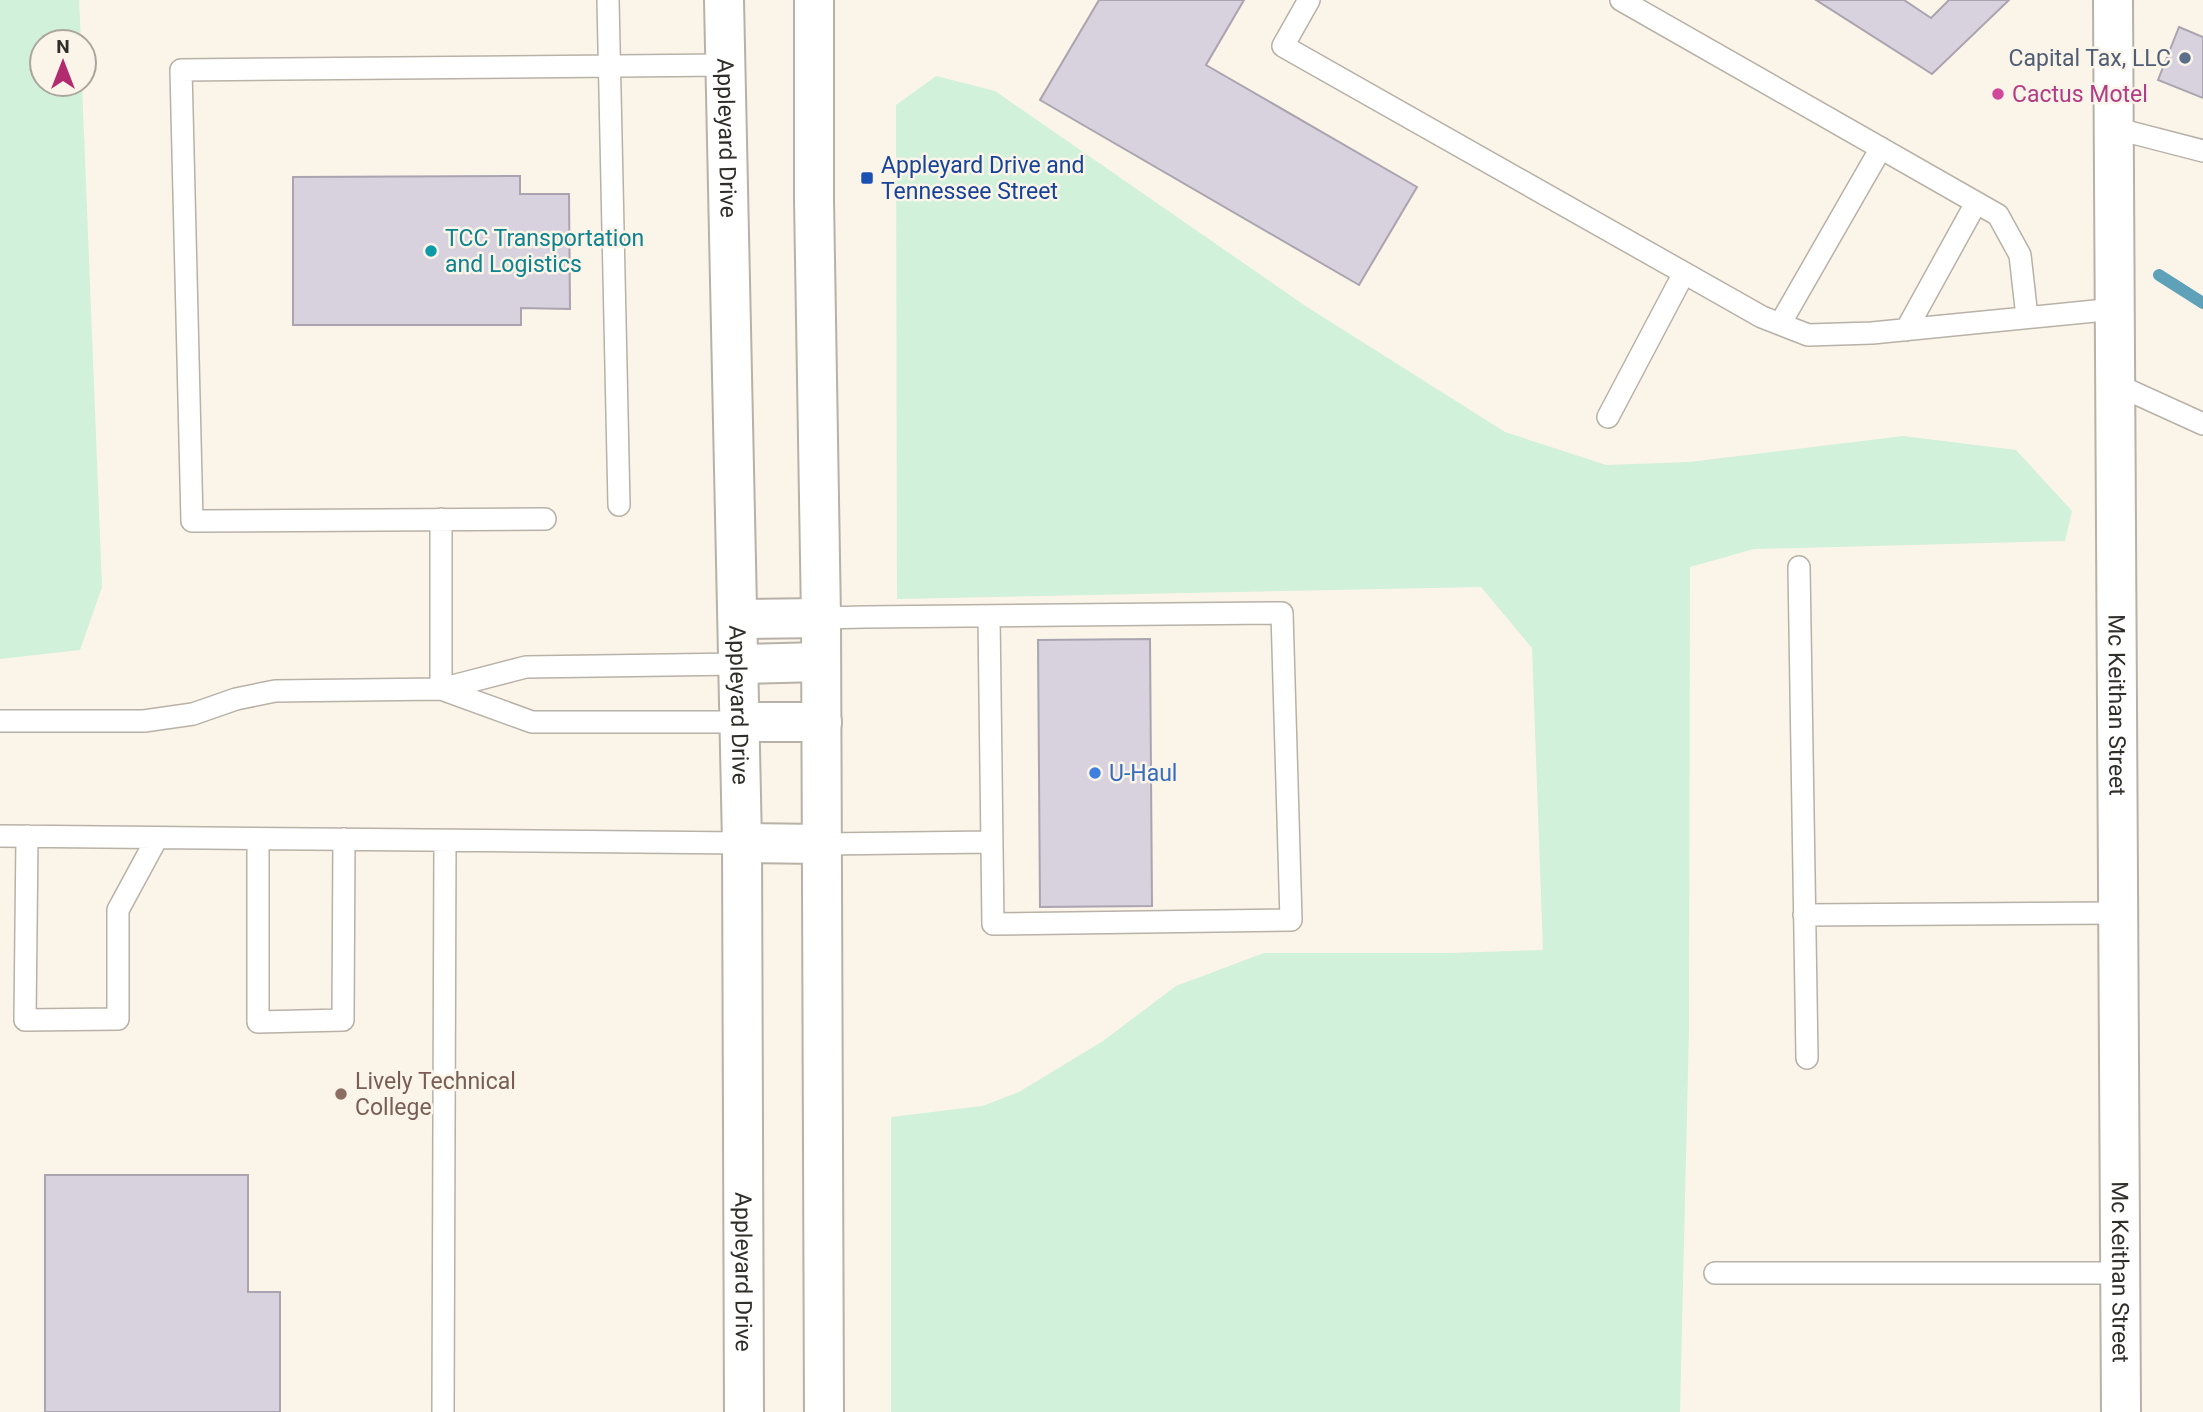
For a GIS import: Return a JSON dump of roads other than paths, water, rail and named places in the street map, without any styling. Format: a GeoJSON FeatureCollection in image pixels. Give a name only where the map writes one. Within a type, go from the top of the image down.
{"type":"FeatureCollection","features":[{"type":"Feature","properties":{"kind":"main road","name":"Appleyard Drive"},"geometry":{"type":"LineString","coordinates":[[724,0],[739,619],[744,1412]]}},
{"type":"Feature","properties":{"kind":"main road"},"geometry":{"type":"LineString","coordinates":[[814,0],[814,199],[822,722],[824,1412]]}},
{"type":"Feature","properties":{"kind":"main road","name":"Mc Keithan Street"},"geometry":{"type":"LineString","coordinates":[[2113,0],[2121,1412]]}},
{"type":"Feature","properties":{"kind":"main road"},"geometry":{"type":"LineString","coordinates":[[739,619],[821,618]]}},
{"type":"Feature","properties":{"kind":"main road"},"geometry":{"type":"LineString","coordinates":[[739,664],[821,662]]}},
{"type":"Feature","properties":{"kind":"main road"},"geometry":{"type":"LineString","coordinates":[[739,722],[822,722]]}},
{"type":"Feature","properties":{"kind":"main road"},"geometry":{"type":"LineString","coordinates":[[742,843],[822,844]]}},
{"type":"Feature","properties":{"kind":"lane"},"geometry":{"type":"LineString","coordinates":[[608,0],[619,505]]}},
{"type":"Feature","properties":{"kind":"lane"},"geometry":{"type":"LineString","coordinates":[[1309,0],[1283,46],[1762,317],[1808,335],[1871,334],[2115,309]]}},
{"type":"Feature","properties":{"kind":"lane"},"geometry":{"type":"LineString","coordinates":[[1620,0],[1998,215],[2020,255],[2027,317]]}},
{"type":"Feature","properties":{"kind":"lane"},"geometry":{"type":"LineString","coordinates":[[545,519],[192,521],[181,69],[726,65]]}},
{"type":"Feature","properties":{"kind":"lane"},"geometry":{"type":"LineString","coordinates":[[2113,128],[2203,151]]}},
{"type":"Feature","properties":{"kind":"lane"},"geometry":{"type":"LineString","coordinates":[[1780,324],[1881,148]]}},
{"type":"Feature","properties":{"kind":"lane"},"geometry":{"type":"LineString","coordinates":[[1906,330],[1976,202]]}},
{"type":"Feature","properties":{"kind":"lane"},"geometry":{"type":"LineString","coordinates":[[1608,417],[1684,273]]}},
{"type":"Feature","properties":{"kind":"lane"},"geometry":{"type":"LineString","coordinates":[[2115,384],[2203,424]]}},
{"type":"Feature","properties":{"kind":"lane"},"geometry":{"type":"LineString","coordinates":[[440,519],[441,689]]}},
{"type":"Feature","properties":{"kind":"lane"},"geometry":{"type":"LineString","coordinates":[[1799,567],[1807,1058]]}},
{"type":"Feature","properties":{"kind":"lane"},"geometry":{"type":"LineString","coordinates":[[821,618],[989,616],[1282,613],[1291,920],[993,924],[989,616]]}},
{"type":"Feature","properties":{"kind":"lane"},"geometry":{"type":"LineString","coordinates":[[0,721],[144,721],[193,714],[236,699],[275,691],[441,689],[526,667],[739,664]]}},
{"type":"Feature","properties":{"kind":"lane"},"geometry":{"type":"LineString","coordinates":[[441,689],[532,722],[739,722]]}},
{"type":"Feature","properties":{"kind":"lane"},"geometry":{"type":"LineString","coordinates":[[0,836],[742,843]]}},
{"type":"Feature","properties":{"kind":"lane"},"geometry":{"type":"LineString","coordinates":[[27,836],[25,1020],[118,1019],[118,910],[158,838]]}},
{"type":"Feature","properties":{"kind":"lane"},"geometry":{"type":"LineString","coordinates":[[258,839],[258,1022],[343,1020],[344,839]]}},
{"type":"Feature","properties":{"kind":"lane"},"geometry":{"type":"LineString","coordinates":[[443,1412],[444,841]]}},
{"type":"Feature","properties":{"kind":"lane"},"geometry":{"type":"LineString","coordinates":[[822,844],[992,842]]}},
{"type":"Feature","properties":{"kind":"lane"},"geometry":{"type":"LineString","coordinates":[[1804,915],[2118,913]]}},
{"type":"Feature","properties":{"kind":"lane"},"geometry":{"type":"LineString","coordinates":[[1715,1273],[2120,1273]]}},
{"type":"Feature","properties":{"kind":"waterway"},"geometry":{"type":"LineString","coordinates":[[2159,275],[2203,303]]}},
{"type":"Feature","properties":{"kind":"place","name":"Capital Tax, LLC"},"geometry":{"type":"Point","coordinates":[2185,58]}},
{"type":"Feature","properties":{"kind":"place","name":"Cactus Motel"},"geometry":{"type":"Point","coordinates":[1998,94]}},
{"type":"Feature","properties":{"kind":"place","name":"Appleyard Drive and Tennessee Street"},"geometry":{"type":"Point","coordinates":[867,178]}},
{"type":"Feature","properties":{"kind":"place","name":"TCC Transportation and Logistics"},"geometry":{"type":"Point","coordinates":[431,251]}},
{"type":"Feature","properties":{"kind":"place","name":"U-Haul"},"geometry":{"type":"Point","coordinates":[1095,773]}},
{"type":"Feature","properties":{"kind":"place","name":"Lively Technical College"},"geometry":{"type":"Point","coordinates":[341,1094]}}]}
